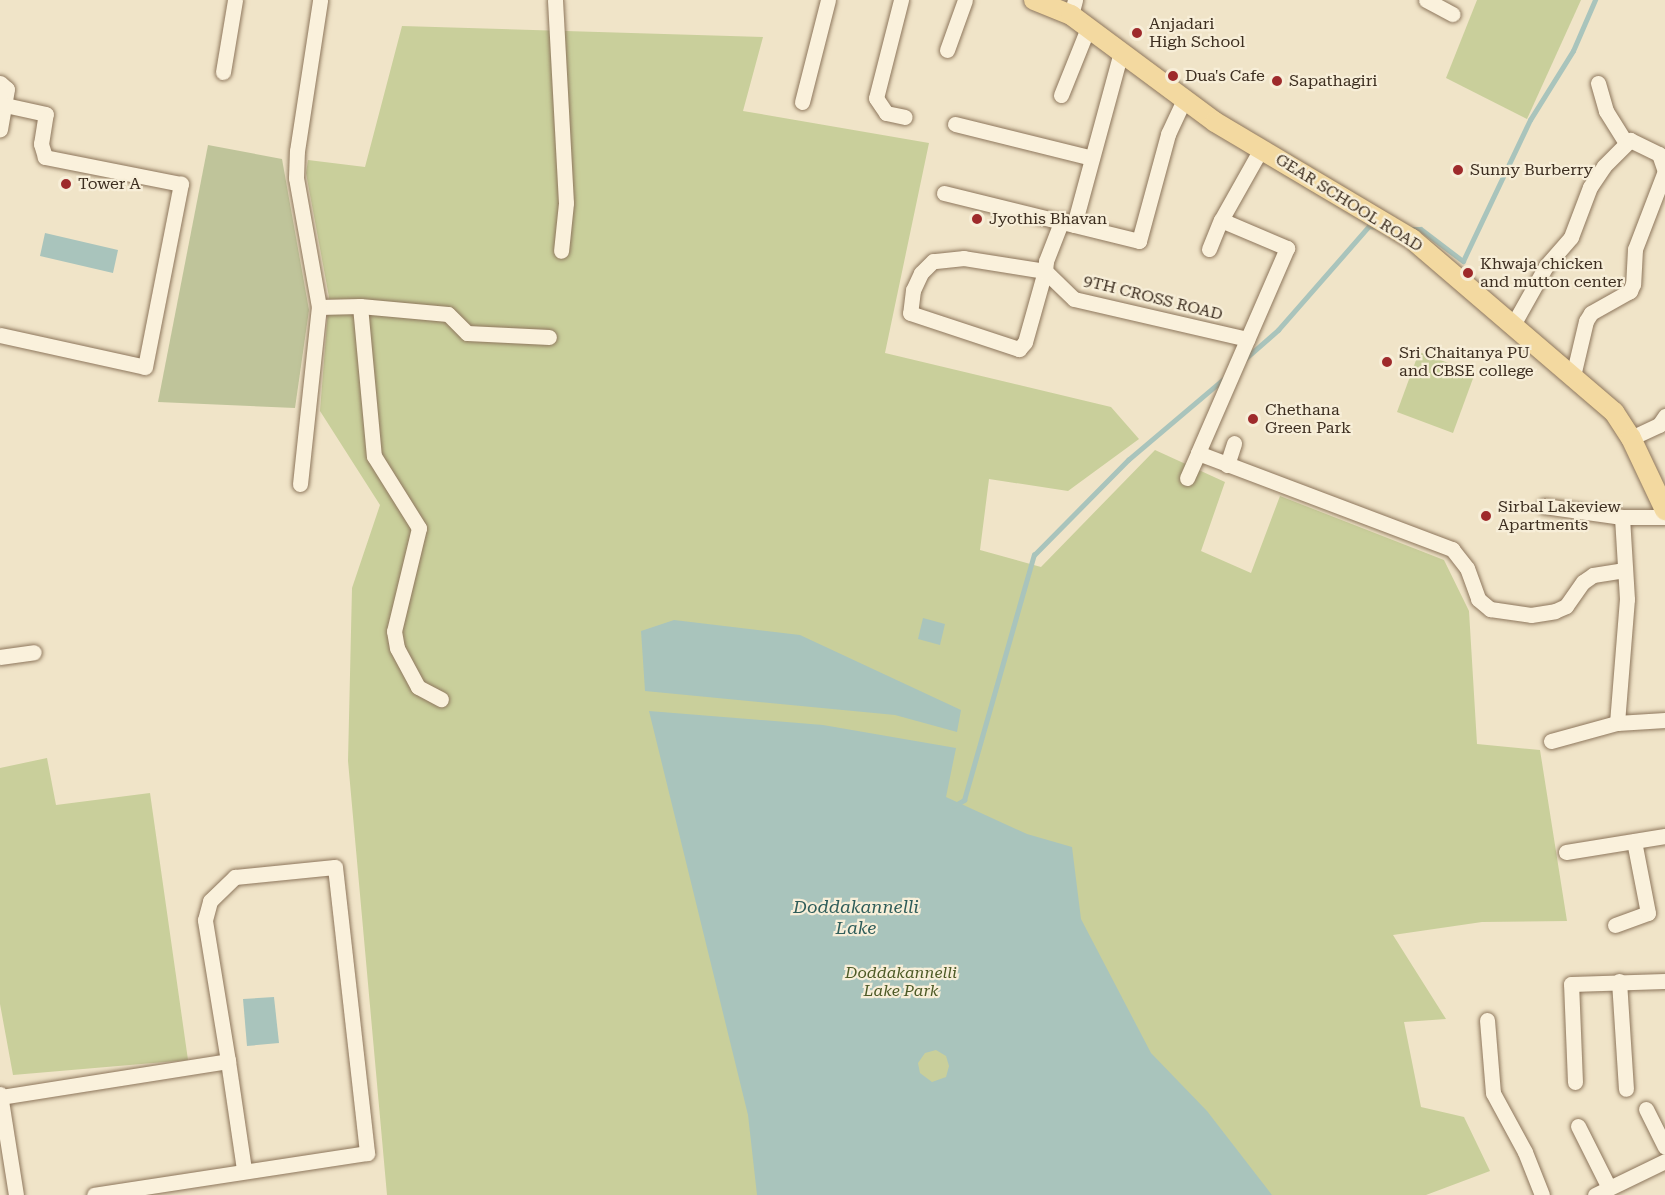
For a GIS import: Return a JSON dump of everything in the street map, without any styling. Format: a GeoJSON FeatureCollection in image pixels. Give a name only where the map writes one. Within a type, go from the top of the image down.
{"type":"FeatureCollection","features":[{"type":"Feature","properties":{"kind":"main road","name":"GEAR SCHOOL ROAD"},"geometry":{"type":"LineString","coordinates":[[1034,0],[1073,8],[1088,28],[1184,100],[1261,149],[1394,227],[1514,323],[1614,412],[1631,438],[1665,510]]}},
{"type":"Feature","properties":{"kind":"street"},"geometry":{"type":"LineString","coordinates":[[223,72],[235,0]]}},
{"type":"Feature","properties":{"kind":"street"},"geometry":{"type":"LineString","coordinates":[[300,484],[306,416],[315,374],[319,308],[296,178],[320,0]]}},
{"type":"Feature","properties":{"kind":"street"},"geometry":{"type":"LineString","coordinates":[[555,0],[566,203],[561,251]]}},
{"type":"Feature","properties":{"kind":"street"},"geometry":{"type":"LineString","coordinates":[[802,102],[828,0]]}},
{"type":"Feature","properties":{"kind":"street"},"geometry":{"type":"LineString","coordinates":[[901,0],[876,98],[886,113],[905,117]]}},
{"type":"Feature","properties":{"kind":"street"},"geometry":{"type":"LineString","coordinates":[[947,50],[965,0]]}},
{"type":"Feature","properties":{"kind":"street"},"geometry":{"type":"LineString","coordinates":[[1426,0],[1452,14]]}},
{"type":"Feature","properties":{"kind":"street"},"geometry":{"type":"LineString","coordinates":[[1061,95],[1088,28]]}},
{"type":"Feature","properties":{"kind":"street"},"geometry":{"type":"LineString","coordinates":[[1045,271],[964,258],[933,261],[921,273],[913,290],[910,313],[1019,349],[1025,342],[1045,271],[1068,222],[1092,158],[1121,52]]}},
{"type":"Feature","properties":{"kind":"street"},"geometry":{"type":"LineString","coordinates":[[0,83],[7,89],[0,129]]}},
{"type":"Feature","properties":{"kind":"street"},"geometry":{"type":"LineString","coordinates":[[1598,83],[1606,111],[1625,142]]}},
{"type":"Feature","properties":{"kind":"street"},"geometry":{"type":"LineString","coordinates":[[944,193],[1139,241],[1168,134],[1184,100]]}},
{"type":"Feature","properties":{"kind":"street"},"geometry":{"type":"LineString","coordinates":[[0,335],[145,367],[181,184],[45,157],[41,144],[46,114],[5,105]]}},
{"type":"Feature","properties":{"kind":"street"},"geometry":{"type":"LineString","coordinates":[[955,124],[1092,158]]}},
{"type":"Feature","properties":{"kind":"street"},"geometry":{"type":"LineString","coordinates":[[1514,323],[1546,266],[1571,237],[1590,187],[1625,142],[1634,140],[1659,154],[1665,171],[1635,249],[1633,284],[1630,291],[1591,313],[1586,321],[1573,376]]}},
{"type":"Feature","properties":{"kind":"street"},"geometry":{"type":"LineString","coordinates":[[1209,249],[1221,220],[1261,149]]}},
{"type":"Feature","properties":{"kind":"street"},"geometry":{"type":"LineString","coordinates":[[1187,478],[1287,248],[1221,220]]}},
{"type":"Feature","properties":{"kind":"street","name":"9TH CROSS ROAD"},"geometry":{"type":"LineString","coordinates":[[1045,271],[1074,299],[1247,339]]}},
{"type":"Feature","properties":{"kind":"street"},"geometry":{"type":"LineString","coordinates":[[319,308],[360,306],[448,314],[467,333],[549,337]]}},
{"type":"Feature","properties":{"kind":"street"},"geometry":{"type":"LineString","coordinates":[[360,306],[374,456],[419,528],[394,631],[397,648],[418,687],[441,699]]}},
{"type":"Feature","properties":{"kind":"street"},"geometry":{"type":"LineString","coordinates":[[1631,438],[1659,425],[1665,416]]}},
{"type":"Feature","properties":{"kind":"street"},"geometry":{"type":"LineString","coordinates":[[1227,465],[1234,443]]}},
{"type":"Feature","properties":{"kind":"street"},"geometry":{"type":"LineString","coordinates":[[1198,453],[1452,549],[1467,568],[1478,599],[1490,609],[1531,615],[1555,611],[1566,606],[1593,574],[1625,570]]}},
{"type":"Feature","properties":{"kind":"street"},"geometry":{"type":"LineString","coordinates":[[1544,506],[1622,517],[1665,517]]}},
{"type":"Feature","properties":{"kind":"street"},"geometry":{"type":"LineString","coordinates":[[1617,723],[1626,599],[1622,517]]}},
{"type":"Feature","properties":{"kind":"street"},"geometry":{"type":"LineString","coordinates":[[0,657],[34,652]]}},
{"type":"Feature","properties":{"kind":"street"},"geometry":{"type":"LineString","coordinates":[[1551,741],[1617,723],[1665,720]]}},
{"type":"Feature","properties":{"kind":"street"},"geometry":{"type":"LineString","coordinates":[[1566,852],[1665,836]]}},
{"type":"Feature","properties":{"kind":"street"},"geometry":{"type":"LineString","coordinates":[[1614,925],[1648,913],[1634,841]]}},
{"type":"Feature","properties":{"kind":"street"},"geometry":{"type":"LineString","coordinates":[[94,1195],[244,1170],[367,1153],[335,867],[235,877],[210,901],[205,920],[244,1170]]}},
{"type":"Feature","properties":{"kind":"street"},"geometry":{"type":"LineString","coordinates":[[1619,981],[1626,1089]]}},
{"type":"Feature","properties":{"kind":"street"},"geometry":{"type":"LineString","coordinates":[[1575,1082],[1572,984],[1665,981]]}},
{"type":"Feature","properties":{"kind":"street"},"geometry":{"type":"LineString","coordinates":[[1487,1020],[1493,1093],[1525,1152],[1542,1195]]}},
{"type":"Feature","properties":{"kind":"street"},"geometry":{"type":"LineString","coordinates":[[16,1195],[0,1095],[228,1061]]}},
{"type":"Feature","properties":{"kind":"street"},"geometry":{"type":"LineString","coordinates":[[1646,1109],[1665,1147]]}},
{"type":"Feature","properties":{"kind":"street"},"geometry":{"type":"LineString","coordinates":[[1578,1126],[1602,1192],[1665,1161]]}},
{"type":"Feature","properties":{"kind":"green space"},"geometry":{"type":"Polygon","coordinates":[[[1477,0],[1581,0],[1527,119],[1446,78],[1477,0]]]}},
{"type":"Feature","properties":{"kind":"green space","name":"Doddakannelli Lake Park"},"geometry":{"type":"Polygon","coordinates":[[[402,26],[763,37],[743,111],[929,143],[885,353],[1111,407],[1139,439],[1068,491],[989,479],[980,550],[1041,567],[1155,450],[1225,482],[1201,551],[1251,573],[1280,496],[1444,560],[1469,611],[1477,744],[1540,750],[1567,921],[1482,922],[1393,935],[1446,1019],[1404,1022],[1421,1107],[1464,1117],[1490,1171],[1426,1195],[387,1195],[348,761],[352,588],[380,505],[320,411],[329,297],[306,173],[308,160],[365,167],[402,26]]]}},
{"type":"Feature","properties":{"kind":"green space"},"geometry":{"type":"Polygon","coordinates":[[[208,145],[282,159],[309,310],[295,408],[158,402],[208,145]]]}},
{"type":"Feature","properties":{"kind":"green space"},"geometry":{"type":"Polygon","coordinates":[[[1419,352],[1475,373],[1453,433],[1397,412],[1419,352]]]}},
{"type":"Feature","properties":{"kind":"green space"},"geometry":{"type":"Polygon","coordinates":[[[47,758],[56,805],[150,793],[188,1060],[13,1075],[0,1004],[0,768],[47,758]]]}},
{"type":"Feature","properties":{"kind":"water"},"geometry":{"type":"Polygon","coordinates":[[[45,233],[118,250],[113,273],[40,256],[45,233]]]}},
{"type":"Feature","properties":{"kind":"water"},"geometry":{"type":"Polygon","coordinates":[[[923,618],[945,624],[940,645],[918,639],[923,618]]]}},
{"type":"Feature","properties":{"kind":"water"},"geometry":{"type":"Polygon","coordinates":[[[674,620],[800,635],[961,710],[957,732],[895,715],[645,691],[641,631],[674,620]]]}},
{"type":"Feature","properties":{"kind":"water","name":"Doddakannelli Lake"},"geometry":{"type":"Polygon","coordinates":[[[649,711],[823,725],[956,748],[946,797],[1027,834],[1072,847],[1081,919],[1151,1053],[1207,1111],[1272,1195],[757,1195],[748,1115],[649,711]],[[936,1050],[925,1053],[918,1063],[920,1073],[932,1082],[946,1077],[949,1066],[946,1056],[936,1050]]]}},
{"type":"Feature","properties":{"kind":"water"},"geometry":{"type":"Polygon","coordinates":[[[274,997],[279,1043],[247,1046],[243,999],[274,997]]]}},
{"type":"Feature","properties":{"kind":"waterway"},"geometry":{"type":"LineString","coordinates":[[1409,229],[1421,229],[1463,261],[1530,120],[1573,51],[1595,0]]}},
{"type":"Feature","properties":{"kind":"waterway"},"geometry":{"type":"LineString","coordinates":[[1245,359],[1278,330],[1369,226],[1377,227]]}},
{"type":"Feature","properties":{"kind":"waterway"},"geometry":{"type":"LineString","coordinates":[[954,806],[964,800],[1034,555],[1128,460],[1226,377]]}},
{"type":"Feature","properties":{"kind":"place","name":"Anjadari High School"},"geometry":{"type":"Point","coordinates":[1137,33]}},
{"type":"Feature","properties":{"kind":"place","name":"Dua's Cafe"},"geometry":{"type":"Point","coordinates":[1173,76]}},
{"type":"Feature","properties":{"kind":"place","name":"Sapathagiri"},"geometry":{"type":"Point","coordinates":[1277,81]}},
{"type":"Feature","properties":{"kind":"place","name":"Sunny Burberry"},"geometry":{"type":"Point","coordinates":[1458,170]}},
{"type":"Feature","properties":{"kind":"place","name":"Tower A"},"geometry":{"type":"Point","coordinates":[66,184]}},
{"type":"Feature","properties":{"kind":"place","name":"Jyothis Bhavan"},"geometry":{"type":"Point","coordinates":[977,219]}},
{"type":"Feature","properties":{"kind":"place","name":"Khwaja chicken and mutton center"},"geometry":{"type":"Point","coordinates":[1468,273]}},
{"type":"Feature","properties":{"kind":"place","name":"Sri Chaitanya PU and CBSE college"},"geometry":{"type":"Point","coordinates":[1387,362]}},
{"type":"Feature","properties":{"kind":"place","name":"Chethana Green Park"},"geometry":{"type":"Point","coordinates":[1253,419]}},
{"type":"Feature","properties":{"kind":"place","name":"Sirbal Lakeview Apartments"},"geometry":{"type":"Point","coordinates":[1486,516]}}]}
